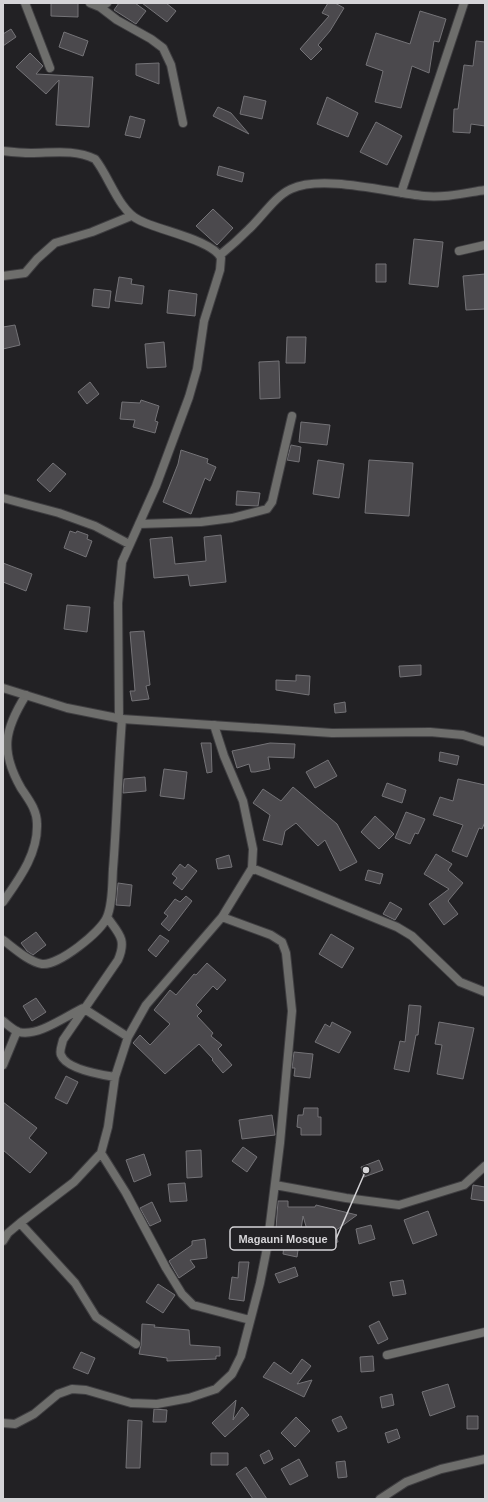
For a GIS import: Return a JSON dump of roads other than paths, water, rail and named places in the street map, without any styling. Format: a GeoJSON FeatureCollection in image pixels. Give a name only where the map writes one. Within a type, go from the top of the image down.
{"type":"FeatureCollection","features":[{"type":"Feature","properties":{"kind":"street"},"geometry":{"type":"LineString","coordinates":[[25,3],[50,68]]}},
{"type":"Feature","properties":{"kind":"street"},"geometry":{"type":"LineString","coordinates":[[90,3],[104,5],[117,20],[152,39],[163,48],[171,65],[183,123]]}},
{"type":"Feature","properties":{"kind":"street"},"geometry":{"type":"LineString","coordinates":[[401,193],[466,5]]}},
{"type":"Feature","properties":{"kind":"street"},"geometry":{"type":"LineString","coordinates":[[3,151],[30,153],[58,151],[88,155],[95,159],[131,216],[143,223],[208,246],[220,255],[221,258],[220,270],[204,321],[197,368],[189,397],[156,486],[122,562],[118,584],[120,719],[115,842],[111,900],[107,917],[98,930],[54,962],[43,964],[35,962],[3,940]]}},
{"type":"Feature","properties":{"kind":"street"},"geometry":{"type":"LineString","coordinates":[[220,255],[250,229],[278,198],[291,189],[309,184],[352,185],[426,196],[449,196],[485,190]]}},
{"type":"Feature","properties":{"kind":"street"},"geometry":{"type":"LineString","coordinates":[[3,276],[25,273],[37,258],[55,243],[92,232],[131,216]]}},
{"type":"Feature","properties":{"kind":"street"},"geometry":{"type":"LineString","coordinates":[[460,251],[485,245]]}},
{"type":"Feature","properties":{"kind":"street"},"geometry":{"type":"LineString","coordinates":[[139,524],[201,522],[232,518],[268,510],[272,502],[292,416]]}},
{"type":"Feature","properties":{"kind":"street"},"geometry":{"type":"LineString","coordinates":[[3,498],[59,513],[95,526],[129,544]]}},
{"type":"Feature","properties":{"kind":"street"},"geometry":{"type":"LineString","coordinates":[[3,688],[67,708],[120,719],[332,733],[430,732],[463,735],[485,742]]}},
{"type":"Feature","properties":{"kind":"street"},"geometry":{"type":"LineString","coordinates":[[3,902],[18,881],[33,853],[36,835],[37,824],[35,811],[10,765],[6,747],[7,731],[14,714],[26,695]]}},
{"type":"Feature","properties":{"kind":"street"},"geometry":{"type":"LineString","coordinates":[[3,1241],[6,1233],[74,1182],[100,1153],[108,1127],[115,1077],[128,1037],[146,1005],[222,917],[252,868],[253,849],[243,801],[224,756],[214,725]]}},
{"type":"Feature","properties":{"kind":"street"},"geometry":{"type":"LineString","coordinates":[[252,868],[398,928],[412,936],[460,982],[485,992]]}},
{"type":"Feature","properties":{"kind":"street"},"geometry":{"type":"LineString","coordinates":[[107,917],[120,936],[123,948],[118,960],[83,1008],[63,1040],[61,1055],[67,1063],[78,1068],[115,1077]]}},
{"type":"Feature","properties":{"kind":"street"},"geometry":{"type":"LineString","coordinates":[[3,1423],[14,1424],[34,1414],[58,1394],[72,1389],[86,1390],[132,1403],[157,1404],[189,1398],[216,1389],[232,1374],[241,1356],[267,1248],[292,1031],[292,1011],[286,953],[282,942],[271,935],[222,917]]}},
{"type":"Feature","properties":{"kind":"street"},"geometry":{"type":"LineString","coordinates":[[3,1021],[17,1031],[25,1033],[38,1031],[83,1008]]}},
{"type":"Feature","properties":{"kind":"street"},"geometry":{"type":"LineString","coordinates":[[83,1008],[128,1037]]}},
{"type":"Feature","properties":{"kind":"street"},"geometry":{"type":"LineString","coordinates":[[3,1065],[17,1031]]}},
{"type":"Feature","properties":{"kind":"street"},"geometry":{"type":"LineString","coordinates":[[100,1153],[126,1193],[166,1268],[182,1294],[193,1305],[250,1320]]}},
{"type":"Feature","properties":{"kind":"street"},"geometry":{"type":"LineString","coordinates":[[275,1185],[346,1198],[399,1205],[464,1185],[485,1166]]}},
{"type":"Feature","properties":{"kind":"street"},"geometry":{"type":"LineString","coordinates":[[20,1223],[75,1283],[96,1317],[136,1344]]}},
{"type":"Feature","properties":{"kind":"street"},"geometry":{"type":"LineString","coordinates":[[387,1355],[485,1332]]}},
{"type":"Feature","properties":{"kind":"street"},"geometry":{"type":"LineString","coordinates":[[380,1499],[406,1482],[441,1469],[485,1459]]}},
{"type":"Feature","properties":{"kind":"place","name":"Magauni Mosque"},"geometry":{"type":"Point","coordinates":[366,1170]}}]}
